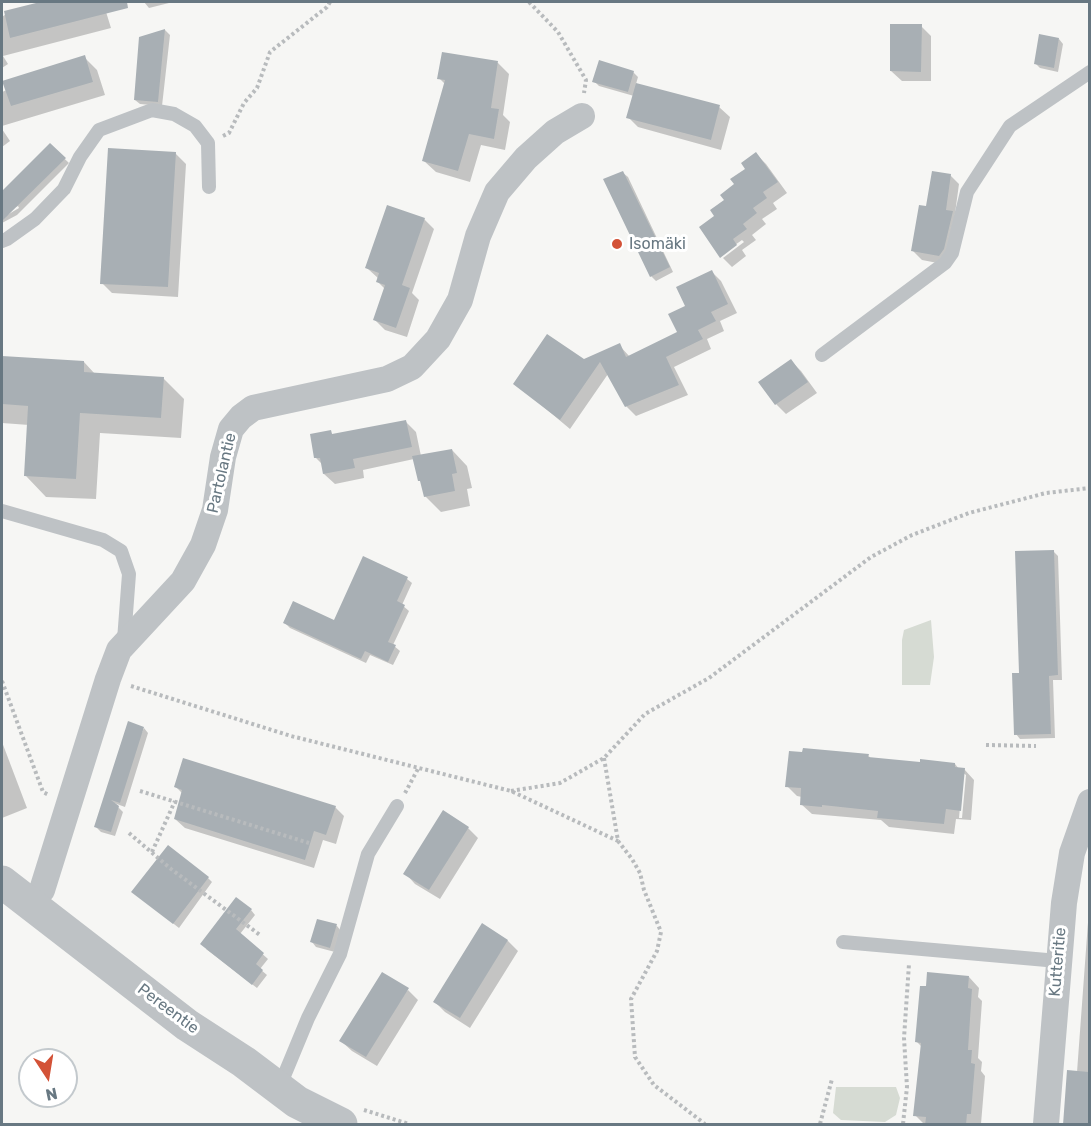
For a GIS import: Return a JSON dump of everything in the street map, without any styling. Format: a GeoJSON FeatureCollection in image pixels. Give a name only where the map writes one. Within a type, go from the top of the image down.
{"type":"FeatureCollection","features":[{"type":"Feature","properties":{"kind":"street","name":"Partolantie"},"geometry":{"type":"LineString","coordinates":[[29,903],[42,890],[119,650],[183,582],[203,545],[214,510],[223,457],[231,429],[253,408],[387,379],[412,367],[438,339],[460,300],[478,236],[497,192],[526,158],[555,132],[582,116]]}},
{"type":"Feature","properties":{"kind":"street","name":"Kutteritie"},"geometry":{"type":"LineString","coordinates":[[1046,1125],[1064,903],[1072,853],[1089,802]]}},
{"type":"Feature","properties":{"kind":"street","name":"Pereentie"},"geometry":{"type":"LineString","coordinates":[[2,882],[187,1025],[244,1062],[297,1102],[340,1125]]}},
{"type":"Feature","properties":{"kind":"lane"},"geometry":{"type":"LineString","coordinates":[[822,355],[945,263],[952,253],[968,192],[1010,126],[1089,72]]}},
{"type":"Feature","properties":{"kind":"lane"},"geometry":{"type":"LineString","coordinates":[[2,241],[35,219],[64,189],[80,157],[99,130],[152,110],[174,114],[195,126],[208,143],[209,188]]}},
{"type":"Feature","properties":{"kind":"lane"},"geometry":{"type":"LineString","coordinates":[[2,511],[103,540],[121,551],[129,574],[124,645]]}},
{"type":"Feature","properties":{"kind":"lane"},"geometry":{"type":"LineString","coordinates":[[278,1089],[308,1018],[340,954],[368,854],[397,806]]}},
{"type":"Feature","properties":{"kind":"lane"},"geometry":{"type":"LineString","coordinates":[[843,942],[1058,961]]}},
{"type":"Feature","properties":{"kind":"path"},"geometry":{"type":"LineString","coordinates":[[208,143],[230,133],[244,103],[257,88],[270,52],[327,7],[330,2]]}},
{"type":"Feature","properties":{"kind":"path"},"geometry":{"type":"LineString","coordinates":[[529,2],[558,32],[585,80],[582,116]]}},
{"type":"Feature","properties":{"kind":"path"},"geometry":{"type":"LineString","coordinates":[[511,791],[560,783],[604,758],[645,714],[709,678],[871,557],[912,535],[969,513],[1046,493],[1089,488]]}},
{"type":"Feature","properties":{"kind":"path"},"geometry":{"type":"LineString","coordinates":[[108,679],[291,736],[511,791],[618,841],[640,873],[644,890],[661,932],[657,951],[631,999],[635,1057],[643,1072],[654,1084],[705,1125]]}},
{"type":"Feature","properties":{"kind":"path"},"geometry":{"type":"LineString","coordinates":[[2,681],[43,792],[68,806]]}},
{"type":"Feature","properties":{"kind":"path"},"geometry":{"type":"LineString","coordinates":[[986,745],[1036,746]]}},
{"type":"Feature","properties":{"kind":"path"},"geometry":{"type":"LineString","coordinates":[[604,758],[618,841]]}},
{"type":"Feature","properties":{"kind":"path"},"geometry":{"type":"LineString","coordinates":[[397,806],[419,767]]}},
{"type":"Feature","properties":{"kind":"path"},"geometry":{"type":"LineString","coordinates":[[140,791],[309,843]]}},
{"type":"Feature","properties":{"kind":"path"},"geometry":{"type":"LineString","coordinates":[[152,852],[175,801]]}},
{"type":"Feature","properties":{"kind":"path"},"geometry":{"type":"LineString","coordinates":[[129,833],[260,935]]}},
{"type":"Feature","properties":{"kind":"path"},"geometry":{"type":"LineString","coordinates":[[903,1125],[907,1087],[904,1038],[910,948]]}},
{"type":"Feature","properties":{"kind":"path"},"geometry":{"type":"LineString","coordinates":[[820,1125],[832,1079]]}},
{"type":"Feature","properties":{"kind":"shaded area"},"geometry":{"type":"Polygon","coordinates":[[[931,620],[934,657],[930,685],[902,685],[904,630],[931,620]]]}},
{"type":"Feature","properties":{"kind":"shaded area"},"geometry":{"type":"Polygon","coordinates":[[[836,1087],[896,1087],[900,1098],[896,1115],[885,1122],[841,1120],[833,1113],[836,1087]]]}},
{"type":"Feature","properties":{"kind":"building"},"geometry":{"type":"Polygon","coordinates":[[[40,2],[127,2],[128,8],[10,38],[4,11],[40,2]]]}},
{"type":"Feature","properties":{"kind":"building"},"geometry":{"type":"Polygon","coordinates":[[[890,24],[922,24],[921,72],[890,71],[890,24]]]}},
{"type":"Feature","properties":{"kind":"building"},"geometry":{"type":"Polygon","coordinates":[[[165,29],[158,102],[134,100],[139,37],[165,29]]]}},
{"type":"Feature","properties":{"kind":"building"},"geometry":{"type":"Polygon","coordinates":[[[1039,34],[1059,38],[1054,68],[1034,64],[1039,34]]]}},
{"type":"Feature","properties":{"kind":"building"},"geometry":{"type":"Polygon","coordinates":[[[442,52],[498,61],[491,108],[499,109],[494,139],[469,134],[458,171],[422,161],[445,80],[437,79],[442,52]]]}},
{"type":"Feature","properties":{"kind":"building"},"geometry":{"type":"Polygon","coordinates":[[[85,55],[93,82],[11,106],[2,81],[85,55]]]}},
{"type":"Feature","properties":{"kind":"building"},"geometry":{"type":"Polygon","coordinates":[[[599,60],[634,71],[628,92],[592,82],[599,60]]]}},
{"type":"Feature","properties":{"kind":"building"},"geometry":{"type":"Polygon","coordinates":[[[636,83],[720,105],[711,140],[626,118],[636,83]]]}},
{"type":"Feature","properties":{"kind":"building"},"geometry":{"type":"Polygon","coordinates":[[[50,143],[66,158],[2,221],[2,191],[50,143]]]}},
{"type":"Feature","properties":{"kind":"building"},"geometry":{"type":"Polygon","coordinates":[[[108,148],[176,152],[168,287],[100,284],[108,148]]]}},
{"type":"Feature","properties":{"kind":"building"},"geometry":{"type":"Polygon","coordinates":[[[756,152],[778,182],[763,192],[767,198],[753,208],[757,213],[743,224],[747,229],[733,239],[737,245],[720,258],[699,227],[714,216],[710,210],[724,200],[720,195],[734,184],[730,179],[745,169],[741,163],[756,152]]]}},
{"type":"Feature","properties":{"kind":"building"},"geometry":{"type":"Polygon","coordinates":[[[623,171],[670,267],[650,277],[603,179],[623,171]]]}},
{"type":"Feature","properties":{"kind":"building"},"geometry":{"type":"Polygon","coordinates":[[[932,171],[951,174],[946,210],[953,211],[944,249],[939,256],[911,251],[919,205],[926,206],[932,171]]]}},
{"type":"Feature","properties":{"kind":"building"},"geometry":{"type":"Polygon","coordinates":[[[387,205],[425,218],[402,285],[410,288],[396,328],[373,320],[385,285],[376,282],[379,273],[365,268],[387,205]]]}},
{"type":"Feature","properties":{"kind":"building"},"geometry":{"type":"Polygon","coordinates":[[[712,270],[728,304],[711,312],[716,321],[698,330],[703,339],[666,357],[679,385],[625,407],[600,362],[560,420],[513,384],[547,334],[584,359],[620,343],[626,357],[677,332],[668,314],[685,306],[676,287],[712,270]]]}},
{"type":"Feature","properties":{"kind":"building"},"geometry":{"type":"Polygon","coordinates":[[[2,356],[84,361],[84,372],[164,377],[161,418],[80,413],[76,479],[24,476],[28,406],[2,404],[2,356]]]}},
{"type":"Feature","properties":{"kind":"building"},"geometry":{"type":"Polygon","coordinates":[[[791,359],[808,382],[775,405],[758,382],[791,359]]]}},
{"type":"Feature","properties":{"kind":"building"},"geometry":{"type":"Polygon","coordinates":[[[406,420],[412,447],[353,459],[355,468],[323,474],[320,458],[314,458],[310,434],[331,430],[332,434],[406,420]]]}},
{"type":"Feature","properties":{"kind":"building"},"geometry":{"type":"Polygon","coordinates":[[[452,449],[457,473],[452,474],[455,491],[424,497],[412,456],[452,449]]]}},
{"type":"Feature","properties":{"kind":"building"},"geometry":{"type":"Polygon","coordinates":[[[1054,550],[1058,675],[1049,676],[1051,734],[1014,735],[1012,673],[1019,673],[1015,551],[1054,550]]]}},
{"type":"Feature","properties":{"kind":"building"},"geometry":{"type":"Polygon","coordinates":[[[363,556],[408,577],[397,601],[405,605],[388,642],[396,645],[388,662],[365,651],[361,659],[283,623],[293,601],[334,620],[363,556]]]}},
{"type":"Feature","properties":{"kind":"building"},"geometry":{"type":"Polygon","coordinates":[[[128,721],[144,727],[120,803],[111,800],[119,806],[111,832],[94,827],[128,721]]]}},
{"type":"Feature","properties":{"kind":"building"},"geometry":{"type":"Polygon","coordinates":[[[803,748],[869,754],[868,757],[955,763],[955,767],[965,768],[961,811],[946,809],[944,824],[877,818],[878,811],[800,805],[801,788],[785,787],[789,751],[802,752],[803,748]]]}},
{"type":"Feature","properties":{"kind":"building"},"geometry":{"type":"Polygon","coordinates":[[[183,758],[336,806],[326,835],[314,831],[305,860],[174,819],[182,790],[174,787],[183,758]]]}},
{"type":"Feature","properties":{"kind":"building"},"geometry":{"type":"Polygon","coordinates":[[[443,810],[469,827],[429,890],[403,874],[443,810]]]}},
{"type":"Feature","properties":{"kind":"building"},"geometry":{"type":"Polygon","coordinates":[[[168,845],[209,877],[173,924],[131,892],[168,845]]]}},
{"type":"Feature","properties":{"kind":"building"},"geometry":{"type":"Polygon","coordinates":[[[236,897],[252,909],[236,929],[264,953],[256,964],[263,970],[252,985],[200,944],[236,897]]]}},
{"type":"Feature","properties":{"kind":"building"},"geometry":{"type":"Polygon","coordinates":[[[317,919],[337,924],[330,948],[310,942],[317,919]]]}},
{"type":"Feature","properties":{"kind":"building"},"geometry":{"type":"Polygon","coordinates":[[[482,923],[508,940],[460,1018],[433,1002],[482,923]]]}},
{"type":"Feature","properties":{"kind":"building"},"geometry":{"type":"Polygon","coordinates":[[[382,972],[409,988],[366,1057],[339,1041],[382,972]]]}},
{"type":"Feature","properties":{"kind":"building"},"geometry":{"type":"Polygon","coordinates":[[[927,972],[969,976],[968,988],[972,989],[968,1050],[972,1050],[971,1063],[975,1064],[971,1114],[967,1114],[966,1125],[925,1125],[926,1117],[913,1116],[921,1043],[915,1042],[920,986],[926,986],[927,972]]]}},
{"type":"Feature","properties":{"kind":"building"},"geometry":{"type":"Polygon","coordinates":[[[1067,1070],[1089,1072],[1089,1125],[1063,1125],[1067,1070]]]}},
{"type":"Feature","properties":{"kind":"place","name":"Isomäki"},"geometry":{"type":"Point","coordinates":[617,244]}}]}
